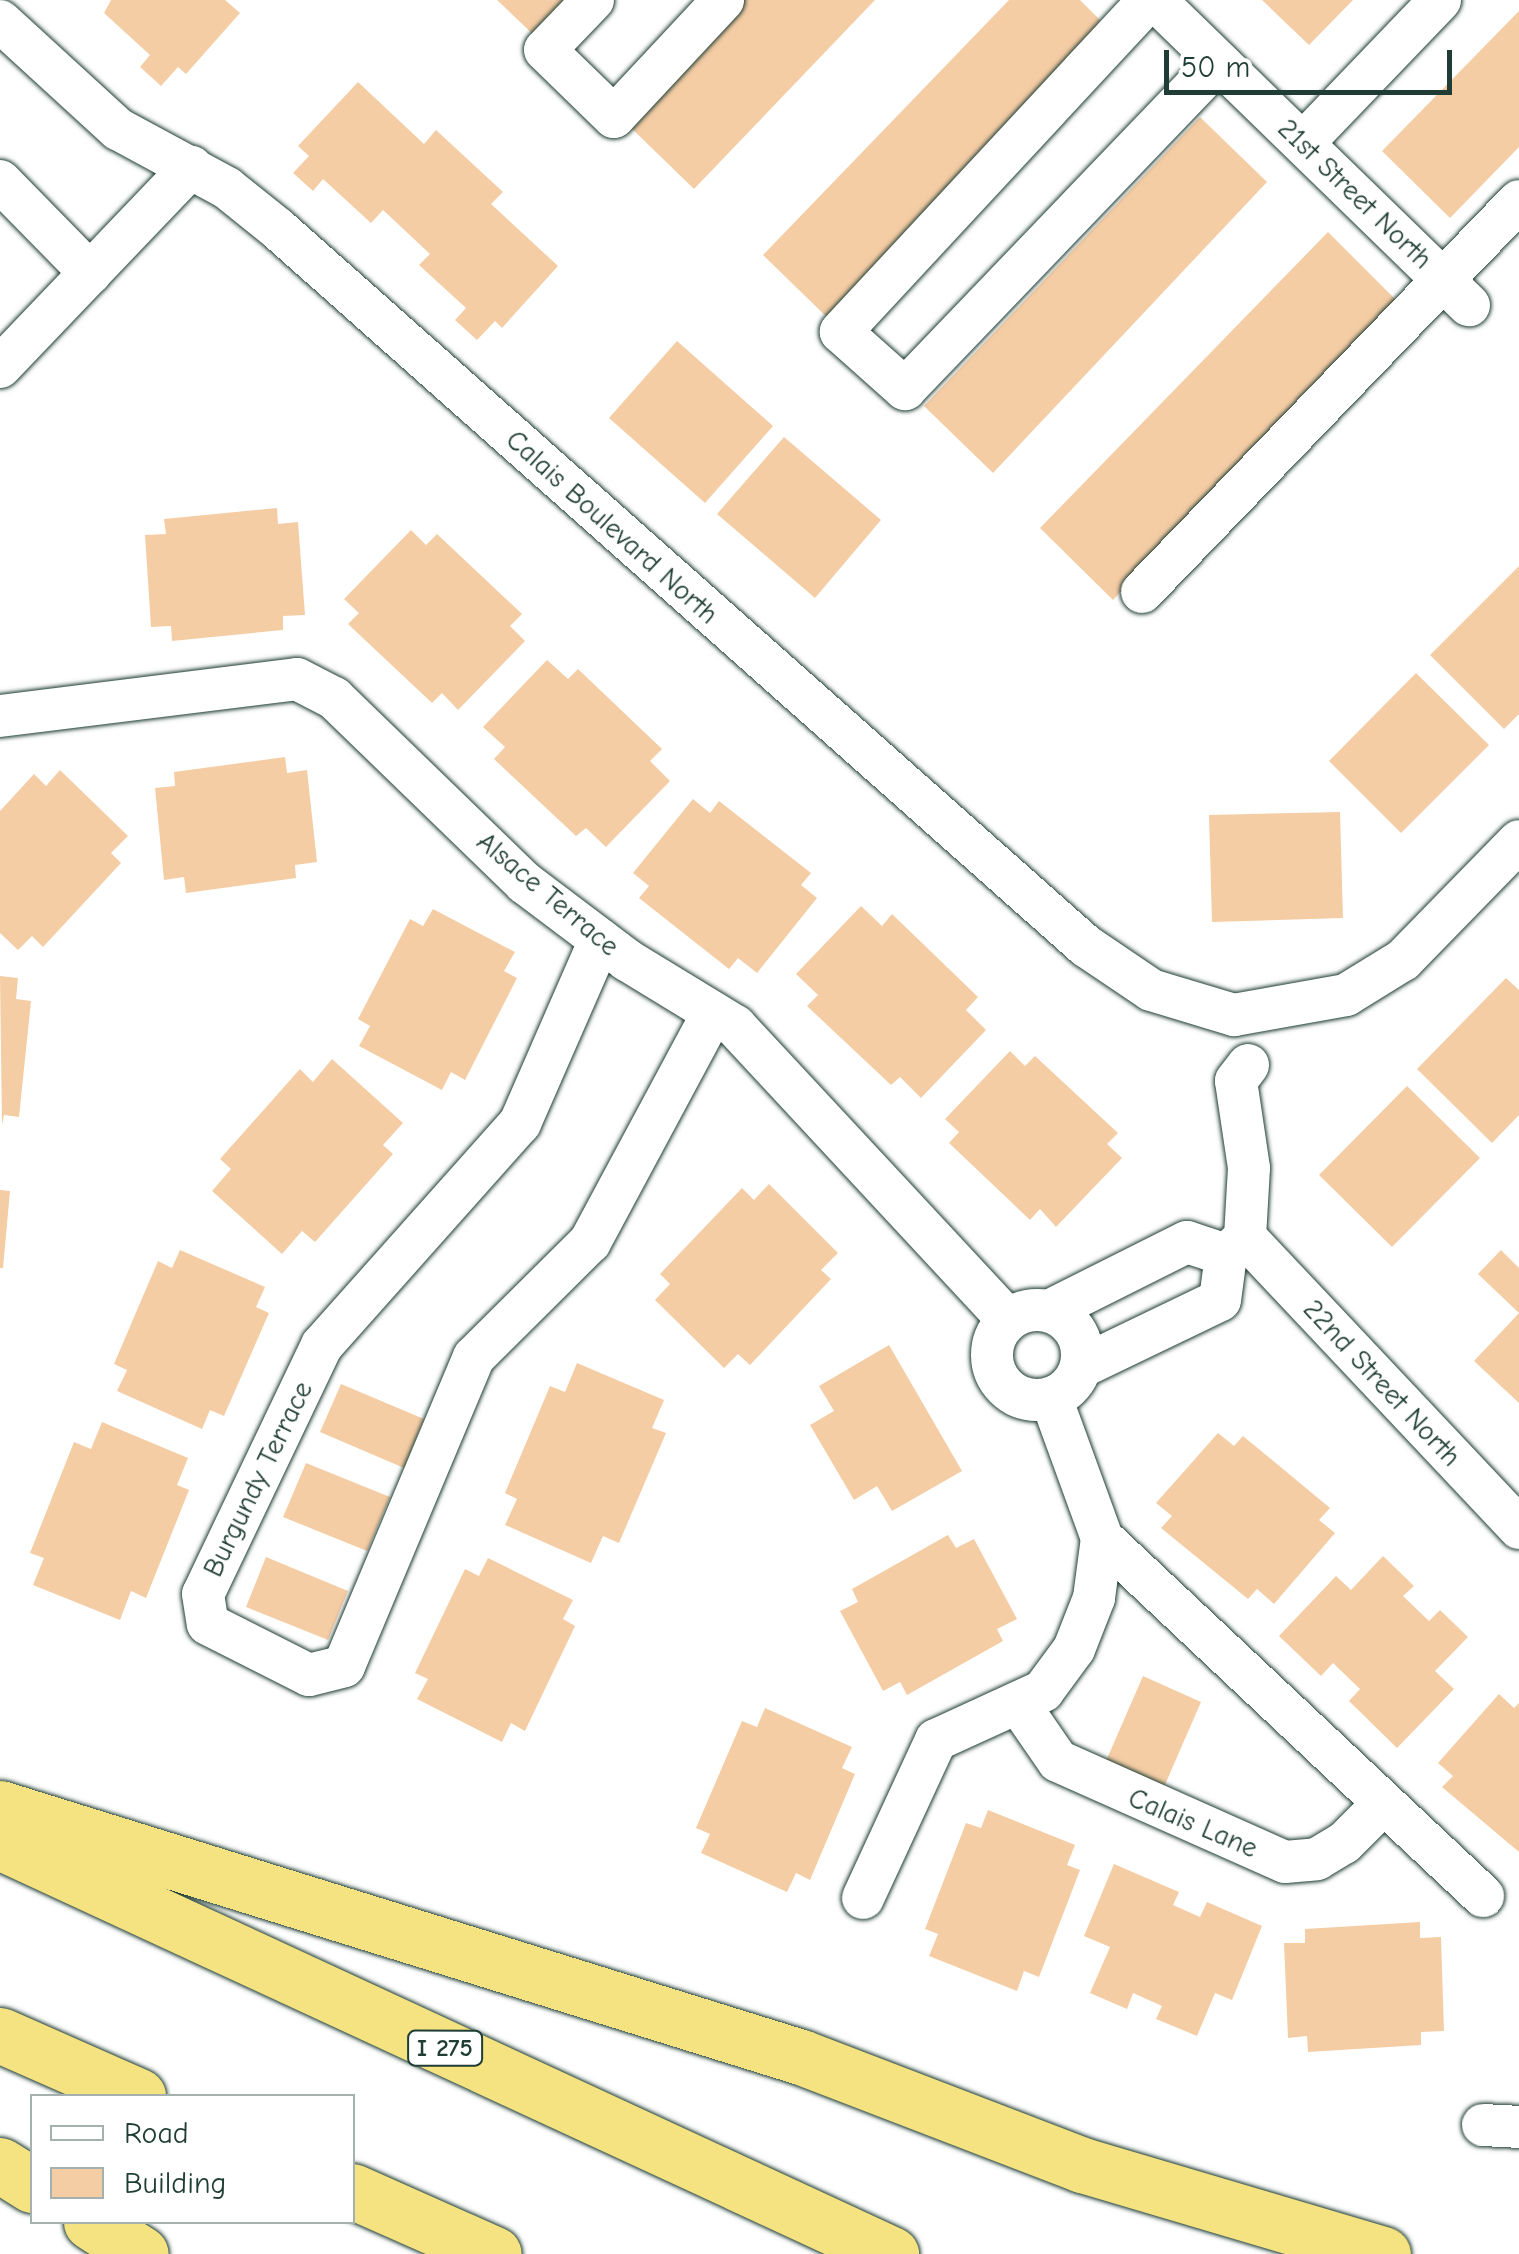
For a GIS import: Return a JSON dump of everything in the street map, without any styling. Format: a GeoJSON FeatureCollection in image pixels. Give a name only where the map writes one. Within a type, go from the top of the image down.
{"type":"FeatureCollection","features":[{"type":"Feature","properties":{"kind":"highway"},"geometry":{"type":"LineString","coordinates":[[0,1808],[801,2056],[1082,2165],[1383,2254]]}},
{"type":"Feature","properties":{"kind":"highway","name":"I 275"},"geometry":{"type":"LineString","coordinates":[[0,1842],[890,2254]]}},
{"type":"Feature","properties":{"kind":"highway"},"geometry":{"type":"LineString","coordinates":[[0,2036],[133,2094]]}},
{"type":"Feature","properties":{"kind":"highway"},"geometry":{"type":"LineString","coordinates":[[0,2165],[30,2184]]}},
{"type":"Feature","properties":{"kind":"highway"},"geometry":{"type":"LineString","coordinates":[[355,2192],[494,2254]]}},
{"type":"Feature","properties":{"kind":"highway"},"geometry":{"type":"LineString","coordinates":[[94,2224],[141,2254]]}},
{"type":"Feature","properties":{"kind":"street"},"geometry":{"type":"LineString","coordinates":[[593,0],[545,50],[614,117],[724,0]]}},
{"type":"Feature","properties":{"kind":"street"},"geometry":{"type":"LineString","coordinates":[[1152,0],[841,332],[905,389],[1219,62]]}},
{"type":"Feature","properties":{"kind":"street","name":"21st Street North"},"geometry":{"type":"LineString","coordinates":[[1152,0],[1455,292]]}},
{"type":"Feature","properties":{"kind":"street"},"geometry":{"type":"LineString","coordinates":[[1304,143],[1435,2]]}},
{"type":"Feature","properties":{"kind":"street","name":"Calais Boulevard North"},"geometry":{"type":"LineString","coordinates":[[0,21],[118,129],[240,198],[400,335],[1086,946],[1151,990],[1234,1014],[1346,995],[1404,960],[1519,840]]}},
{"type":"Feature","properties":{"kind":"street"},"geometry":{"type":"LineString","coordinates":[[0,368],[190,167]]}},
{"type":"Feature","properties":{"kind":"street"},"geometry":{"type":"LineString","coordinates":[[0,181],[90,273]]}},
{"type":"Feature","properties":{"kind":"street"},"geometry":{"type":"LineString","coordinates":[[1142,592],[1455,292],[1519,201]]}},
{"type":"Feature","properties":{"kind":"street","name":"Alsace Terrace"},"geometry":{"type":"LineString","coordinates":[[0,716],[297,680],[334,698],[525,883],[600,940],[714,1014],[770,1060],[1028,1316]]}},
{"type":"Feature","properties":{"kind":"street","name":"Burgundy Terrace"},"geometry":{"type":"LineString","coordinates":[[600,940],[520,1123],[322,1345],[203,1594],[208,1624],[310,1676],[344,1666],[474,1358],[590,1242],[714,1014]]}},
{"type":"Feature","properties":{"kind":"street"},"geometry":{"type":"LineString","coordinates":[[1234,1014],[1248,1066],[1236,1081],[1249,1168],[1236,1246],[1220,1300],[1081,1367],[1051,1398],[1020,1396],[998,1376],[993,1346],[1028,1316],[1187,1242],[1236,1246]]}},
{"type":"Feature","properties":{"kind":"street","name":"22nd Street North"},"geometry":{"type":"LineString","coordinates":[[1236,1246],[1519,1528]]}},
{"type":"Feature","properties":{"kind":"street"},"geometry":{"type":"LineString","coordinates":[[1028,1316],[1080,1339],[1081,1367]]}},
{"type":"Feature","properties":{"kind":"street"},"geometry":{"type":"LineString","coordinates":[[1051,1398],[1102,1538],[1482,1896]]}},
{"type":"Feature","properties":{"kind":"street"},"geometry":{"type":"LineString","coordinates":[[863,1898],[936,1740],[1042,1691],[1074,1650],[1094,1598],[1102,1538]]}},
{"type":"Feature","properties":{"kind":"street","name":"Calais Lane"},"geometry":{"type":"LineString","coordinates":[[1018,1703],[1058,1761],[1285,1862],[1317,1859],[1344,1843],[1382,1804]]}},
{"type":"Feature","properties":{"kind":"building"},"geometry":{"type":"Polygon","coordinates":[[[111,0],[225,0],[240,13],[186,74],[178,67],[161,86],[140,67],[150,55],[104,13],[111,0]]]}},
{"type":"Feature","properties":{"kind":"building"},"geometry":{"type":"Polygon","coordinates":[[[497,0],[576,0],[538,39],[497,0]]]}},
{"type":"Feature","properties":{"kind":"building"},"geometry":{"type":"Polygon","coordinates":[[[744,0],[875,0],[694,189],[625,122],[744,0]]]}},
{"type":"Feature","properties":{"kind":"building"},"geometry":{"type":"Polygon","coordinates":[[[1009,0],[1080,0],[1114,34],[836,326],[763,255],[1009,0]]]}},
{"type":"Feature","properties":{"kind":"building"},"geometry":{"type":"Polygon","coordinates":[[[1262,0],[1353,0],[1309,45],[1262,0]]]}},
{"type":"Feature","properties":{"kind":"building"},"geometry":{"type":"Polygon","coordinates":[[[1519,11],[1519,147],[1450,218],[1382,151],[1519,11]]]}},
{"type":"Feature","properties":{"kind":"building"},"geometry":{"type":"Polygon","coordinates":[[[358,82],[424,144],[436,130],[503,192],[491,204],[558,266],[502,328],[495,321],[477,340],[455,320],[466,308],[419,265],[430,254],[383,210],[371,223],[323,179],[313,191],[293,173],[309,156],[298,146],[358,82]]]}},
{"type":"Feature","properties":{"kind":"building"},"geometry":{"type":"Polygon","coordinates":[[[1200,117],[1267,182],[993,473],[924,406],[1200,117]]]}},
{"type":"Feature","properties":{"kind":"building"},"geometry":{"type":"Polygon","coordinates":[[[1328,232],[1397,301],[1113,600],[1040,528],[1328,232]]]}},
{"type":"Feature","properties":{"kind":"building"},"geometry":{"type":"Polygon","coordinates":[[[677,341],[773,426],[705,503],[609,418],[677,341]]]}},
{"type":"Feature","properties":{"kind":"building"},"geometry":{"type":"Polygon","coordinates":[[[784,437],[881,520],[815,598],[717,514],[784,437]]]}},
{"type":"Feature","properties":{"kind":"building"},"geometry":{"type":"Polygon","coordinates":[[[277,508],[278,524],[298,522],[305,615],[283,616],[283,630],[172,641],[171,626],[151,627],[145,535],[166,534],[164,519],[277,508]]]}},
{"type":"Feature","properties":{"kind":"building"},"geometry":{"type":"Polygon","coordinates":[[[411,530],[426,545],[437,534],[522,614],[510,626],[525,641],[458,710],[442,693],[432,703],[348,624],[359,613],[344,599],[411,530]]]}},
{"type":"Feature","properties":{"kind":"building"},"geometry":{"type":"Polygon","coordinates":[[[1519,566],[1519,714],[1504,729],[1430,655],[1519,566]]]}},
{"type":"Feature","properties":{"kind":"building"},"geometry":{"type":"Polygon","coordinates":[[[547,660],[568,679],[578,669],[662,749],[650,761],[670,781],[606,847],[586,828],[576,836],[494,759],[505,747],[483,727],[547,660]]]}},
{"type":"Feature","properties":{"kind":"building"},"geometry":{"type":"Polygon","coordinates":[[[1416,673],[1489,745],[1401,833],[1329,761],[1416,673]]]}},
{"type":"Feature","properties":{"kind":"building"},"geometry":{"type":"Polygon","coordinates":[[[285,757],[287,773],[307,770],[317,862],[295,865],[296,878],[186,893],[184,877],[164,880],[155,788],[175,786],[174,772],[285,757]]]}},
{"type":"Feature","properties":{"kind":"building"},"geometry":{"type":"Polygon","coordinates":[[[60,770],[128,836],[111,853],[121,863],[43,947],[32,936],[18,950],[0,933],[0,811],[34,774],[46,786],[60,770]]]}},
{"type":"Feature","properties":{"kind":"building"},"geometry":{"type":"Polygon","coordinates":[[[693,799],[710,813],[719,801],[811,873],[801,885],[817,898],[757,973],[738,958],[729,969],[639,898],[649,886],[633,873],[693,799]]]}},
{"type":"Feature","properties":{"kind":"building"},"geometry":{"type":"Polygon","coordinates":[[[1340,812],[1343,918],[1212,922],[1209,815],[1340,812]]]}},
{"type":"Feature","properties":{"kind":"building"},"geometry":{"type":"Polygon","coordinates":[[[861,906],[882,926],[892,914],[978,997],[966,1010],[986,1030],[921,1098],[900,1077],[891,1085],[807,1006],[818,995],[796,974],[861,906]]]}},
{"type":"Feature","properties":{"kind":"building"},"geometry":{"type":"Polygon","coordinates":[[[433,909],[515,952],[504,971],[517,978],[465,1080],[451,1072],[442,1090],[359,1046],[370,1026],[358,1019],[410,919],[423,926],[433,909]]]}},
{"type":"Feature","properties":{"kind":"building"},"geometry":{"type":"Polygon","coordinates":[[[0,976],[18,978],[16,999],[31,1001],[19,1117],[4,1115],[2,1125],[0,976]]]}},
{"type":"Feature","properties":{"kind":"building"},"geometry":{"type":"Polygon","coordinates":[[[1506,978],[1519,990],[1519,1115],[1492,1143],[1417,1069],[1506,978]]]}},
{"type":"Feature","properties":{"kind":"building"},"geometry":{"type":"Polygon","coordinates":[[[1010,1051],[1025,1066],[1035,1056],[1118,1133],[1107,1144],[1122,1158],[1056,1227],[1040,1209],[1030,1220],[949,1143],[959,1132],[945,1119],[1010,1051]]]}},
{"type":"Feature","properties":{"kind":"building"},"geometry":{"type":"Polygon","coordinates":[[[332,1059],[403,1123],[383,1145],[393,1154],[315,1242],[302,1231],[282,1254],[212,1191],[231,1169],[220,1159],[300,1069],[313,1082],[332,1059]]]}},
{"type":"Feature","properties":{"kind":"building"},"geometry":{"type":"Polygon","coordinates":[[[1407,1086],[1480,1158],[1392,1247],[1319,1175],[1407,1086]]]}},
{"type":"Feature","properties":{"kind":"building"},"geometry":{"type":"Polygon","coordinates":[[[769,1184],[838,1253],[821,1270],[831,1279],[750,1365],[738,1354],[724,1368],[655,1300],[670,1284],[660,1274],[742,1188],[754,1200],[769,1184]]]}},
{"type":"Feature","properties":{"kind":"building"},"geometry":{"type":"Polygon","coordinates":[[[0,1190],[10,1191],[3,1268],[0,1268],[0,1190]]]}},
{"type":"Feature","properties":{"kind":"building"},"geometry":{"type":"Polygon","coordinates":[[[180,1250],[265,1287],[256,1307],[269,1313],[224,1416],[210,1410],[202,1429],[117,1391],[127,1370],[114,1364],[158,1261],[172,1268],[180,1250]]]}},
{"type":"Feature","properties":{"kind":"building"},"geometry":{"type":"Polygon","coordinates":[[[1501,1250],[1519,1268],[1519,1313],[1478,1274],[1501,1250]]]}},
{"type":"Feature","properties":{"kind":"building"},"geometry":{"type":"Polygon","coordinates":[[[1519,1313],[1519,1403],[1474,1361],[1519,1313]]]}},
{"type":"Feature","properties":{"kind":"building"},"geometry":{"type":"Polygon","coordinates":[[[889,1345],[962,1471],[892,1511],[877,1486],[854,1500],[810,1425],[834,1411],[819,1386],[889,1345]]]}},
{"type":"Feature","properties":{"kind":"building"},"geometry":{"type":"Polygon","coordinates":[[[577,1363],[664,1400],[652,1428],[666,1433],[619,1543],[603,1536],[591,1563],[505,1525],[517,1499],[505,1493],[550,1386],[565,1392],[577,1363]]]}},
{"type":"Feature","properties":{"kind":"building"},"geometry":{"type":"Polygon","coordinates":[[[341,1384],[424,1419],[404,1468],[320,1432],[341,1384]]]}},
{"type":"Feature","properties":{"kind":"building"},"geometry":{"type":"Polygon","coordinates":[[[102,1422],[188,1458],[177,1485],[189,1490],[146,1598],[131,1591],[120,1620],[33,1585],[44,1558],[30,1553],[74,1442],[91,1449],[102,1422]]]}},
{"type":"Feature","properties":{"kind":"building"},"geometry":{"type":"Polygon","coordinates":[[[1218,1433],[1234,1446],[1243,1436],[1330,1508],[1319,1520],[1335,1533],[1274,1604],[1257,1589],[1248,1599],[1161,1528],[1172,1516],[1156,1503],[1218,1433]]]}},
{"type":"Feature","properties":{"kind":"building"},"geometry":{"type":"Polygon","coordinates":[[[306,1463],[390,1497],[367,1551],[283,1517],[306,1463]]]}},
{"type":"Feature","properties":{"kind":"building"},"geometry":{"type":"Polygon","coordinates":[[[948,1535],[956,1548],[974,1539],[1017,1619],[997,1629],[1003,1641],[907,1695],[900,1682],[883,1691],[840,1611],[858,1602],[852,1589],[948,1535]]]}},
{"type":"Feature","properties":{"kind":"building"},"geometry":{"type":"Polygon","coordinates":[[[1383,1556],[1414,1586],[1403,1596],[1429,1621],[1440,1610],[1468,1637],[1435,1671],[1454,1689],[1397,1748],[1349,1701],[1360,1689],[1333,1663],[1321,1676],[1279,1636],[1336,1576],[1351,1590],[1383,1556]]]}},
{"type":"Feature","properties":{"kind":"building"},"geometry":{"type":"Polygon","coordinates":[[[266,1557],[348,1591],[328,1640],[246,1607],[266,1557]]]}},
{"type":"Feature","properties":{"kind":"building"},"geometry":{"type":"Polygon","coordinates":[[[488,1558],[573,1600],[563,1619],[575,1626],[525,1731],[511,1723],[502,1742],[417,1699],[428,1679],[415,1673],[465,1569],[479,1576],[488,1558]]]}},
{"type":"Feature","properties":{"kind":"building"},"geometry":{"type":"Polygon","coordinates":[[[1143,1676],[1201,1702],[1164,1787],[1106,1761],[1143,1676]]]}},
{"type":"Feature","properties":{"kind":"building"},"geometry":{"type":"Polygon","coordinates":[[[1499,1694],[1514,1708],[1519,1703],[1519,1852],[1442,1787],[1453,1776],[1438,1763],[1499,1694]]]}},
{"type":"Feature","properties":{"kind":"building"},"geometry":{"type":"Polygon","coordinates":[[[765,1708],[852,1747],[842,1768],[855,1774],[810,1880],[796,1873],[787,1892],[701,1853],[710,1834],[696,1828],[742,1721],[757,1727],[765,1708]]]}},
{"type":"Feature","properties":{"kind":"building"},"geometry":{"type":"Polygon","coordinates":[[[988,1810],[1075,1845],[1067,1865],[1080,1870],[1039,1977],[1024,1971],[1017,1991],[929,1956],[938,1934],[925,1929],[966,1823],[981,1828],[988,1810]]]}},
{"type":"Feature","properties":{"kind":"building"},"geometry":{"type":"Polygon","coordinates":[[[1114,1864],[1179,1892],[1173,1905],[1200,1917],[1207,1902],[1262,1926],[1232,2000],[1215,1993],[1197,2036],[1156,2019],[1162,2006],[1133,1993],[1127,2009],[1090,1993],[1110,1947],[1084,1936],[1114,1864]]]}},
{"type":"Feature","properties":{"kind":"building"},"geometry":{"type":"Polygon","coordinates":[[[1420,1922],[1420,1938],[1441,1937],[1444,2031],[1421,2032],[1421,2045],[1308,2052],[1307,2036],[1288,2038],[1284,1943],[1305,1943],[1305,1929],[1420,1922]]]}}]}
